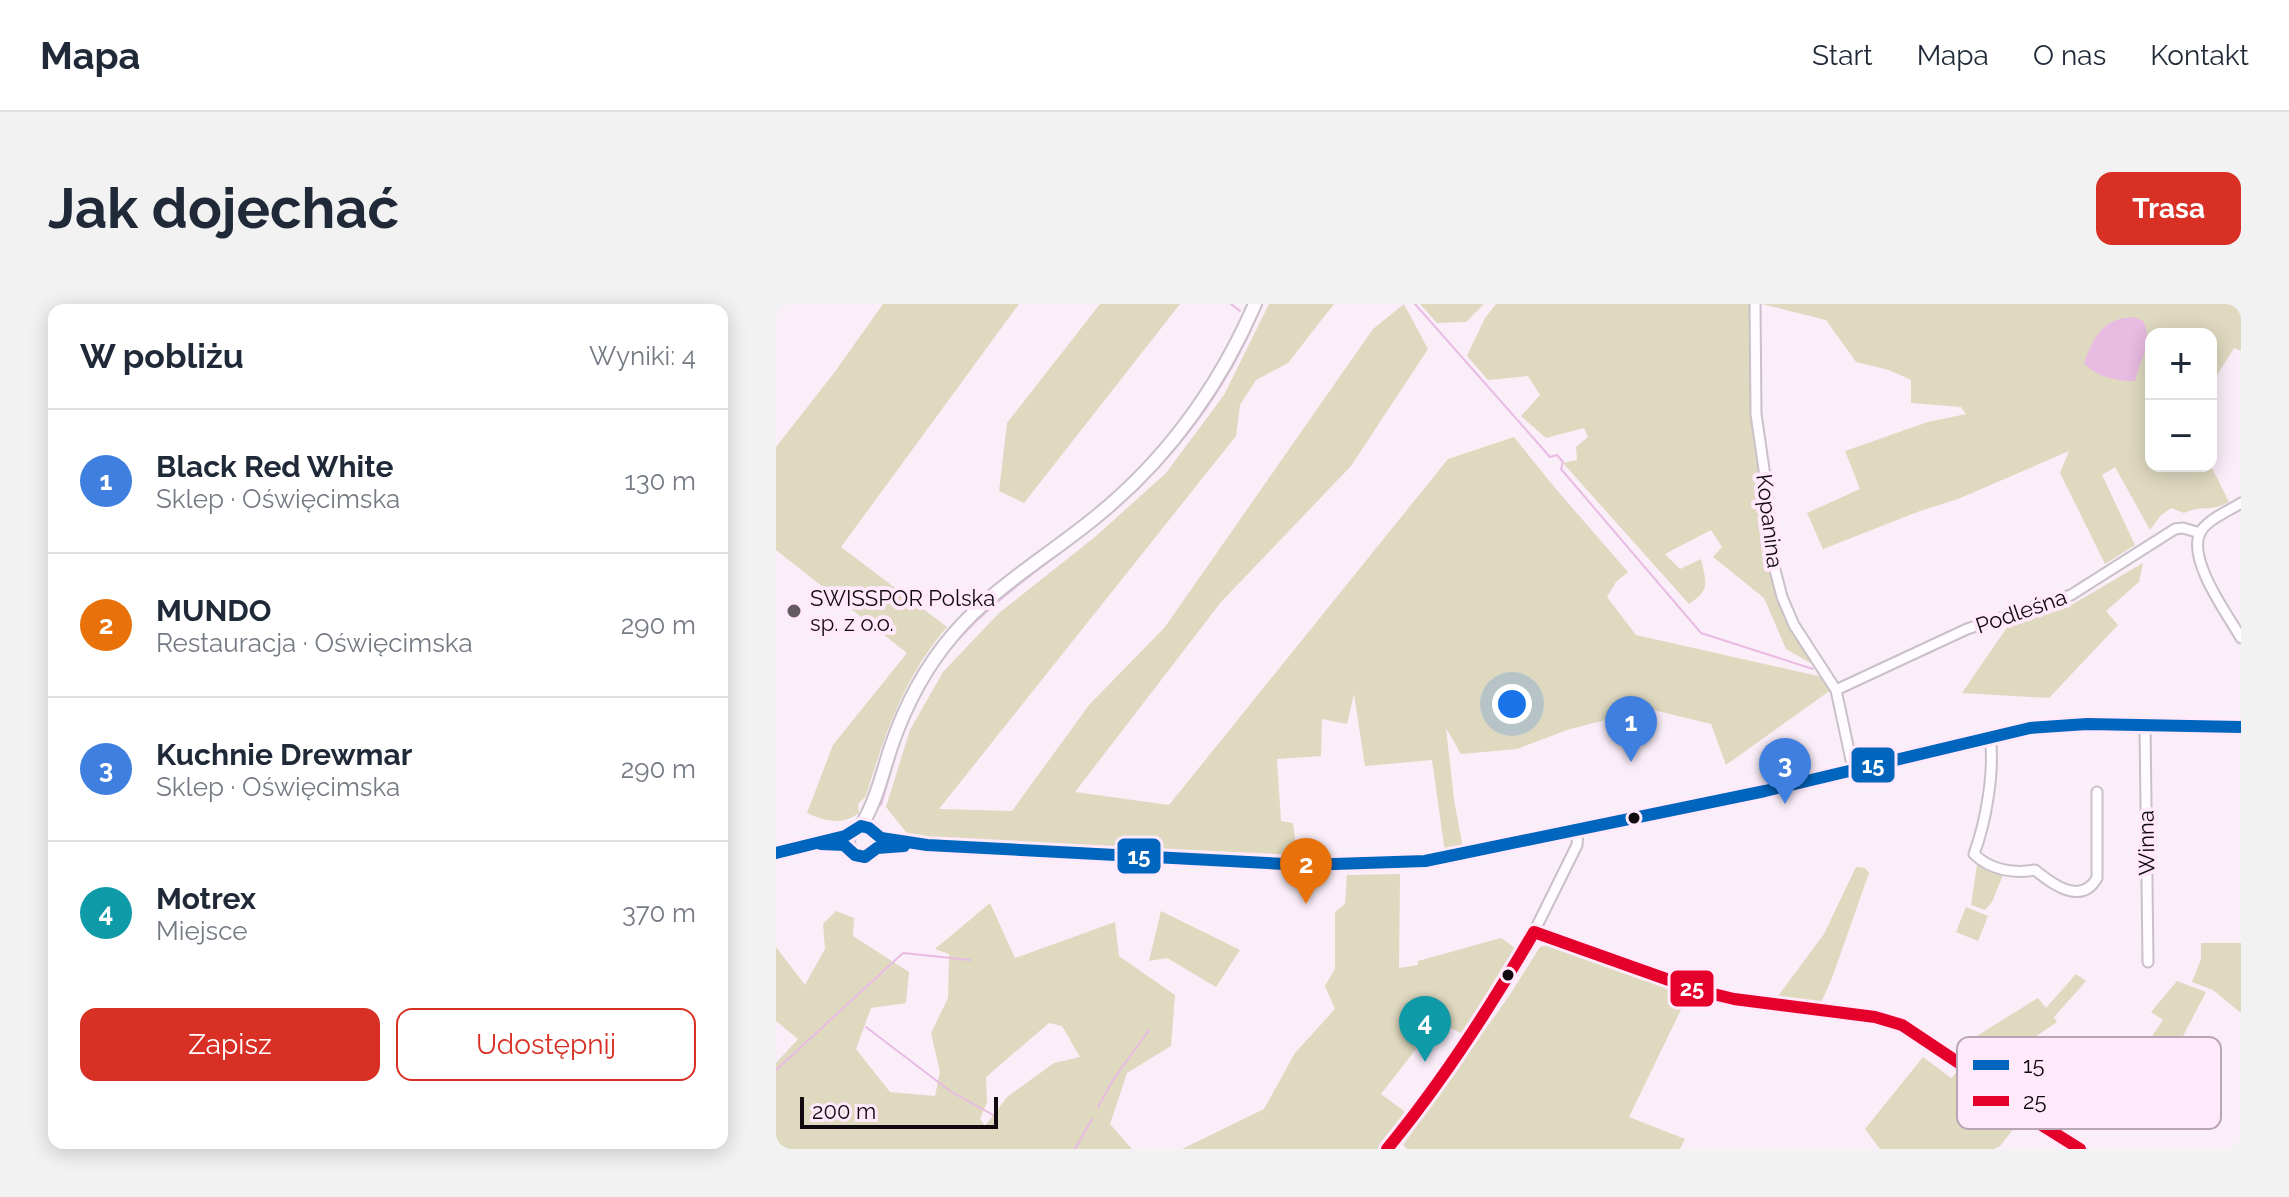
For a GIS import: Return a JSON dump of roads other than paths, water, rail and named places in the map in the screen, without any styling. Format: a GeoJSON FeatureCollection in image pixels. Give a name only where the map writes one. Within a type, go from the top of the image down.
{"type":"FeatureCollection","features":[{"type":"Feature","properties":{"kind":"main road"},"geometry":{"type":"LineString","coordinates":[[848,841],[860,856],[870,855],[875,800],[899,723],[915,688],[943,646],[981,606],[1094,519],[1155,462],[1215,383],[1255,304]]}},
{"type":"Feature","properties":{"kind":"main road"},"geometry":{"type":"LineString","coordinates":[[848,841],[854,829],[872,835]]}},
{"type":"Feature","properties":{"kind":"main road"},"geometry":{"type":"LineString","coordinates":[[776,853],[814,843],[848,841]]}},
{"type":"Feature","properties":{"kind":"street","name":"Kopanina"},"geometry":{"type":"LineString","coordinates":[[1755,304],[1756,414],[1767,490],[1772,558],[1782,597],[1794,625],[1836,690],[1853,769]]}},
{"type":"Feature","properties":{"kind":"street"},"geometry":{"type":"LineString","coordinates":[[2241,503],[2205,525],[2200,533],[2199,556],[2205,577],[2241,638]]}},
{"type":"Feature","properties":{"kind":"street","name":"Podleśna"},"geometry":{"type":"LineString","coordinates":[[1836,690],[1967,629],[2071,595],[2175,529],[2200,533]]}},
{"type":"Feature","properties":{"kind":"street"},"geometry":{"type":"LineString","coordinates":[[872,835],[912,844],[1167,859],[1354,865],[1425,861],[2052,725],[2241,727]]}},
{"type":"Feature","properties":{"kind":"street","name":"Winna"},"geometry":{"type":"LineString","coordinates":[[2145,725],[2148,962]]}},
{"type":"Feature","properties":{"kind":"street"},"geometry":{"type":"LineString","coordinates":[[1990,736],[1986,807],[1974,854],[1980,860],[2010,872],[2035,870],[2064,890],[2085,890],[2097,878],[2097,792]]}},
{"type":"Feature","properties":{"kind":"street"},"geometry":{"type":"LineString","coordinates":[[1387,1149],[1487,1014],[1534,932],[1577,845],[1578,830]]}},
{"type":"Feature","properties":{"kind":"street"},"geometry":{"type":"LineString","coordinates":[[1534,932],[1722,996],[1875,1017],[1902,1025],[1957,1062]]}},
{"type":"Feature","properties":{"kind":"street"},"geometry":{"type":"LineString","coordinates":[[2048,1129],[2080,1149]]}},
{"type":"Feature","properties":{"kind":"waterway"},"geometry":{"type":"LineString","coordinates":[[1231,304],[1240,311]]}},
{"type":"Feature","properties":{"kind":"waterway"},"geometry":{"type":"LineString","coordinates":[[936,667],[990,608],[1122,503],[1171,453],[1232,368],[1262,304]]}},
{"type":"Feature","properties":{"kind":"waterway"},"geometry":{"type":"LineString","coordinates":[[1415,304],[1550,457],[1557,455],[1563,462],[1561,469],[1701,633],[1813,669]]}},
{"type":"Feature","properties":{"kind":"waterway"},"geometry":{"type":"LineString","coordinates":[[881,805],[902,733]]}},
{"type":"Feature","properties":{"kind":"waterway"},"geometry":{"type":"LineString","coordinates":[[776,1070],[903,953],[970,960]]}},
{"type":"Feature","properties":{"kind":"waterway"},"geometry":{"type":"LineString","coordinates":[[866,1027],[950,1091],[995,1116]]}},
{"type":"Feature","properties":{"kind":"waterway"},"geometry":{"type":"LineString","coordinates":[[1098,1107],[1113,1080],[1149,1030]]}},
{"type":"Feature","properties":{"kind":"waterway"},"geometry":{"type":"LineString","coordinates":[[1075,1149],[1092,1119]]}},
{"type":"Feature","properties":{"kind":"place","name":"SWISSPOR Polska sp. z o.o."},"geometry":{"type":"Point","coordinates":[794,611]}},
{"type":"Feature","properties":{"kind":"place","name":"Black Red White"},"geometry":{"type":"Point","coordinates":[1631,762]}},
{"type":"Feature","properties":{"kind":"place","name":"Kuchnie Drewmar"},"geometry":{"type":"Point","coordinates":[1785,804]}},
{"type":"Feature","properties":{"kind":"place","name":"MUNDO"},"geometry":{"type":"Point","coordinates":[1306,904]}},
{"type":"Feature","properties":{"kind":"place","name":"Motrex"},"geometry":{"type":"Point","coordinates":[1425,1062]}}]}
